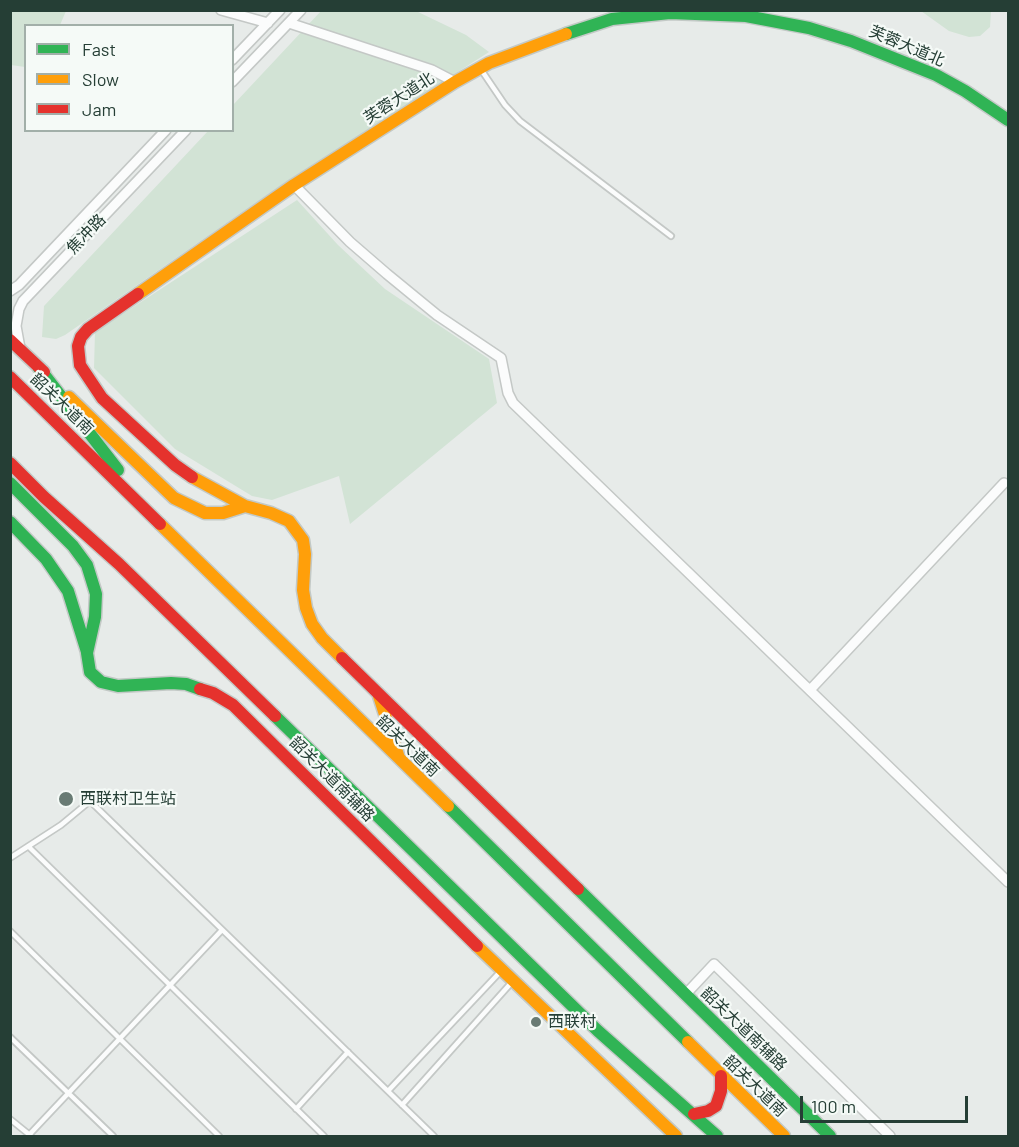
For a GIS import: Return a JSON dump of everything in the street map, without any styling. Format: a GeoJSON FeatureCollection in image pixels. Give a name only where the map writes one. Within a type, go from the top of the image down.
{"type":"FeatureCollection","features":[{"type":"Feature","properties":{"kind":"main road","name":"芙蓉大道北"},"geometry":{"type":"LineString","coordinates":[[245,506],[200,483],[175,465],[102,398],[80,365],[78,346],[81,337],[88,329],[294,185],[480,68],[520,50],[612,20],[670,14],[746,16],[809,28],[852,41],[904,61],[965,91],[1008,120]]}},
{"type":"Feature","properties":{"kind":"main road"},"geometry":{"type":"LineString","coordinates":[[10,340],[174,498],[205,513],[224,513],[245,506]]}},
{"type":"Feature","properties":{"kind":"main road"},"geometry":{"type":"LineString","coordinates":[[39,368],[155,519]]}},
{"type":"Feature","properties":{"kind":"main road","name":"韶关大道南"},"geometry":{"type":"LineString","coordinates":[[10,377],[783,1136]]}},
{"type":"Feature","properties":{"kind":"main road"},"geometry":{"type":"LineString","coordinates":[[10,463],[126,571],[598,1031],[694,1114],[717,1137]]}},
{"type":"Feature","properties":{"kind":"main road"},"geometry":{"type":"LineString","coordinates":[[10,483],[72,546],[87,565],[92,578],[96,604],[93,631],[87,653]]}},
{"type":"Feature","properties":{"kind":"main road","name":"韶关大道南辅路"},"geometry":{"type":"LineString","coordinates":[[245,506],[272,513],[289,521],[298,531],[303,540],[305,554],[303,590],[306,608],[312,624],[337,655],[830,1137]]}},
{"type":"Feature","properties":{"kind":"main road","name":"韶关大道南辅路"},"geometry":{"type":"LineString","coordinates":[[10,522],[46,559],[68,591],[87,653],[90,672],[101,682],[108,684],[186,684],[213,693],[233,705],[502,970],[676,1137]]}},
{"type":"Feature","properties":{"kind":"main road"},"geometry":{"type":"LineString","coordinates":[[379,696],[400,762]]}},
{"type":"Feature","properties":{"kind":"main road"},"geometry":{"type":"LineString","coordinates":[[694,1114],[708,1111],[716,1106],[722,1091],[721,1076]]}},
{"type":"Feature","properties":{"kind":"main road"},"geometry":{"type":"LineString","coordinates":[[767,1133],[783,1136]]}},
{"type":"Feature","properties":{"kind":"street"},"geometry":{"type":"LineString","coordinates":[[221,10],[268,23]]}},
{"type":"Feature","properties":{"kind":"street"},"geometry":{"type":"LineString","coordinates":[[234,58],[280,10]]}},
{"type":"Feature","properties":{"kind":"street"},"geometry":{"type":"LineString","coordinates":[[234,80],[301,10]]}},
{"type":"Feature","properties":{"kind":"street"},"geometry":{"type":"LineString","coordinates":[[289,23],[432,70],[455,82]]}},
{"type":"Feature","properties":{"kind":"street","name":"焦冲路"},"geometry":{"type":"LineString","coordinates":[[10,291],[19,285],[164,132]]}},
{"type":"Feature","properties":{"kind":"street","name":"焦冲路"},"geometry":{"type":"LineString","coordinates":[[21,350],[16,326],[23,301],[184,132]]}},
{"type":"Feature","properties":{"kind":"street"},"geometry":{"type":"LineString","coordinates":[[294,185],[350,242],[387,274],[437,315],[501,358],[508,393],[513,403],[1008,882]]}},
{"type":"Feature","properties":{"kind":"street"},"geometry":{"type":"LineString","coordinates":[[810,690],[1004,483]]}},
{"type":"Feature","properties":{"kind":"street"},"geometry":{"type":"LineString","coordinates":[[685,995],[714,964],[890,1137]]}},
{"type":"Feature","properties":{"kind":"lane"},"geometry":{"type":"LineString","coordinates":[[480,68],[505,105],[520,121],[671,236]]}},
{"type":"Feature","properties":{"kind":"lane"},"geometry":{"type":"LineString","coordinates":[[10,858],[61,825],[90,801],[434,1137]]}},
{"type":"Feature","properties":{"kind":"lane"},"geometry":{"type":"LineString","coordinates":[[29,847],[324,1137]]}},
{"type":"Feature","properties":{"kind":"lane"},"geometry":{"type":"LineString","coordinates":[[10,1119],[30,1136],[222,930]]}},
{"type":"Feature","properties":{"kind":"lane"},"geometry":{"type":"LineString","coordinates":[[10,931],[219,1137]]}},
{"type":"Feature","properties":{"kind":"lane"},"geometry":{"type":"LineString","coordinates":[[388,1091],[502,970]]}},
{"type":"Feature","properties":{"kind":"lane"},"geometry":{"type":"LineString","coordinates":[[402,1105],[514,980]]}},
{"type":"Feature","properties":{"kind":"lane"},"geometry":{"type":"LineString","coordinates":[[10,1037],[113,1137]]}},
{"type":"Feature","properties":{"kind":"lane"},"geometry":{"type":"LineString","coordinates":[[296,1108],[348,1052]]}},
{"type":"Feature","properties":{"kind":"green space"},"geometry":{"type":"Polygon","coordinates":[[[11,10],[66,11],[60,24],[24,24],[24,67],[11,65],[11,10]]]}},
{"type":"Feature","properties":{"kind":"green space"},"geometry":{"type":"Polygon","coordinates":[[[321,11],[416,11],[466,35],[489,52],[290,179],[65,335],[56,339],[42,337],[44,306],[207,132],[234,132],[234,104],[321,11]]]}},
{"type":"Feature","properties":{"kind":"green space"},"geometry":{"type":"Polygon","coordinates":[[[921,11],[991,11],[990,27],[980,36],[969,37],[949,31],[921,11]]]}},
{"type":"Feature","properties":{"kind":"green space"},"geometry":{"type":"Polygon","coordinates":[[[297,200],[338,245],[385,289],[489,359],[497,403],[350,524],[339,476],[272,500],[252,496],[175,449],[94,368],[95,332],[297,200]]]}},
{"type":"Feature","properties":{"kind":"traffic: fast"},"geometry":{"type":"LineString","coordinates":[[566,34],[612,19],[670,13],[746,16],[809,28],[851,41],[936,75],[965,91],[1008,120]]}},
{"type":"Feature","properties":{"kind":"traffic: fast"},"geometry":{"type":"LineString","coordinates":[[39,368],[118,470]]}},
{"type":"Feature","properties":{"kind":"traffic: fast"},"geometry":{"type":"LineString","coordinates":[[10,483],[73,546],[87,565],[96,594],[95,617],[87,653],[90,672],[101,682],[118,686],[171,683],[186,684],[200,689]]}},
{"type":"Feature","properties":{"kind":"traffic: fast"},"geometry":{"type":"LineString","coordinates":[[10,522],[46,559],[68,591],[87,652]]}},
{"type":"Feature","properties":{"kind":"traffic: fast"},"geometry":{"type":"LineString","coordinates":[[275,716],[598,1031],[717,1136]]}},
{"type":"Feature","properties":{"kind":"traffic: fast"},"geometry":{"type":"LineString","coordinates":[[448,806],[688,1042]]}},
{"type":"Feature","properties":{"kind":"traffic: fast"},"geometry":{"type":"LineString","coordinates":[[578,889],[830,1136]]}},
{"type":"Feature","properties":{"kind":"traffic: slow"},"geometry":{"type":"LineString","coordinates":[[138,294],[294,185],[455,82],[489,63],[566,34]]}},
{"type":"Feature","properties":{"kind":"traffic: slow"},"geometry":{"type":"LineString","coordinates":[[69,397],[174,498],[205,513],[223,513],[245,506]]}},
{"type":"Feature","properties":{"kind":"traffic: slow"},"geometry":{"type":"LineString","coordinates":[[192,477],[245,506],[289,521],[303,540],[305,554],[303,590],[312,624],[342,658]]}},
{"type":"Feature","properties":{"kind":"traffic: slow"},"geometry":{"type":"LineString","coordinates":[[160,524],[448,806]]}},
{"type":"Feature","properties":{"kind":"traffic: slow"},"geometry":{"type":"LineString","coordinates":[[379,696],[399,758]]}},
{"type":"Feature","properties":{"kind":"traffic: slow"},"geometry":{"type":"LineString","coordinates":[[477,946],[676,1136]]}},
{"type":"Feature","properties":{"kind":"traffic: slow"},"geometry":{"type":"LineString","coordinates":[[688,1042],[784,1136]]}},
{"type":"Feature","properties":{"kind":"traffic: jam"},"geometry":{"type":"LineString","coordinates":[[138,294],[88,329],[81,337],[78,346],[80,365],[102,398],[175,465],[192,477]]}},
{"type":"Feature","properties":{"kind":"traffic: jam"},"geometry":{"type":"LineString","coordinates":[[10,340],[44,372]]}},
{"type":"Feature","properties":{"kind":"traffic: jam"},"geometry":{"type":"LineString","coordinates":[[10,377],[160,524]]}},
{"type":"Feature","properties":{"kind":"traffic: jam"},"geometry":{"type":"LineString","coordinates":[[10,463],[44,497],[119,564],[275,716]]}},
{"type":"Feature","properties":{"kind":"traffic: jam"},"geometry":{"type":"LineString","coordinates":[[342,658],[578,889]]}},
{"type":"Feature","properties":{"kind":"traffic: jam"},"geometry":{"type":"LineString","coordinates":[[200,689],[213,693],[233,705],[477,946]]}},
{"type":"Feature","properties":{"kind":"traffic: jam"},"geometry":{"type":"LineString","coordinates":[[694,1114],[708,1111],[716,1106],[721,1091],[721,1076]]}},
{"type":"Feature","properties":{"kind":"place","name":"西联村卫生站"},"geometry":{"type":"Point","coordinates":[66,799]}},
{"type":"Feature","properties":{"kind":"place","name":"西联村"},"geometry":{"type":"Point","coordinates":[536,1022]}}]}
